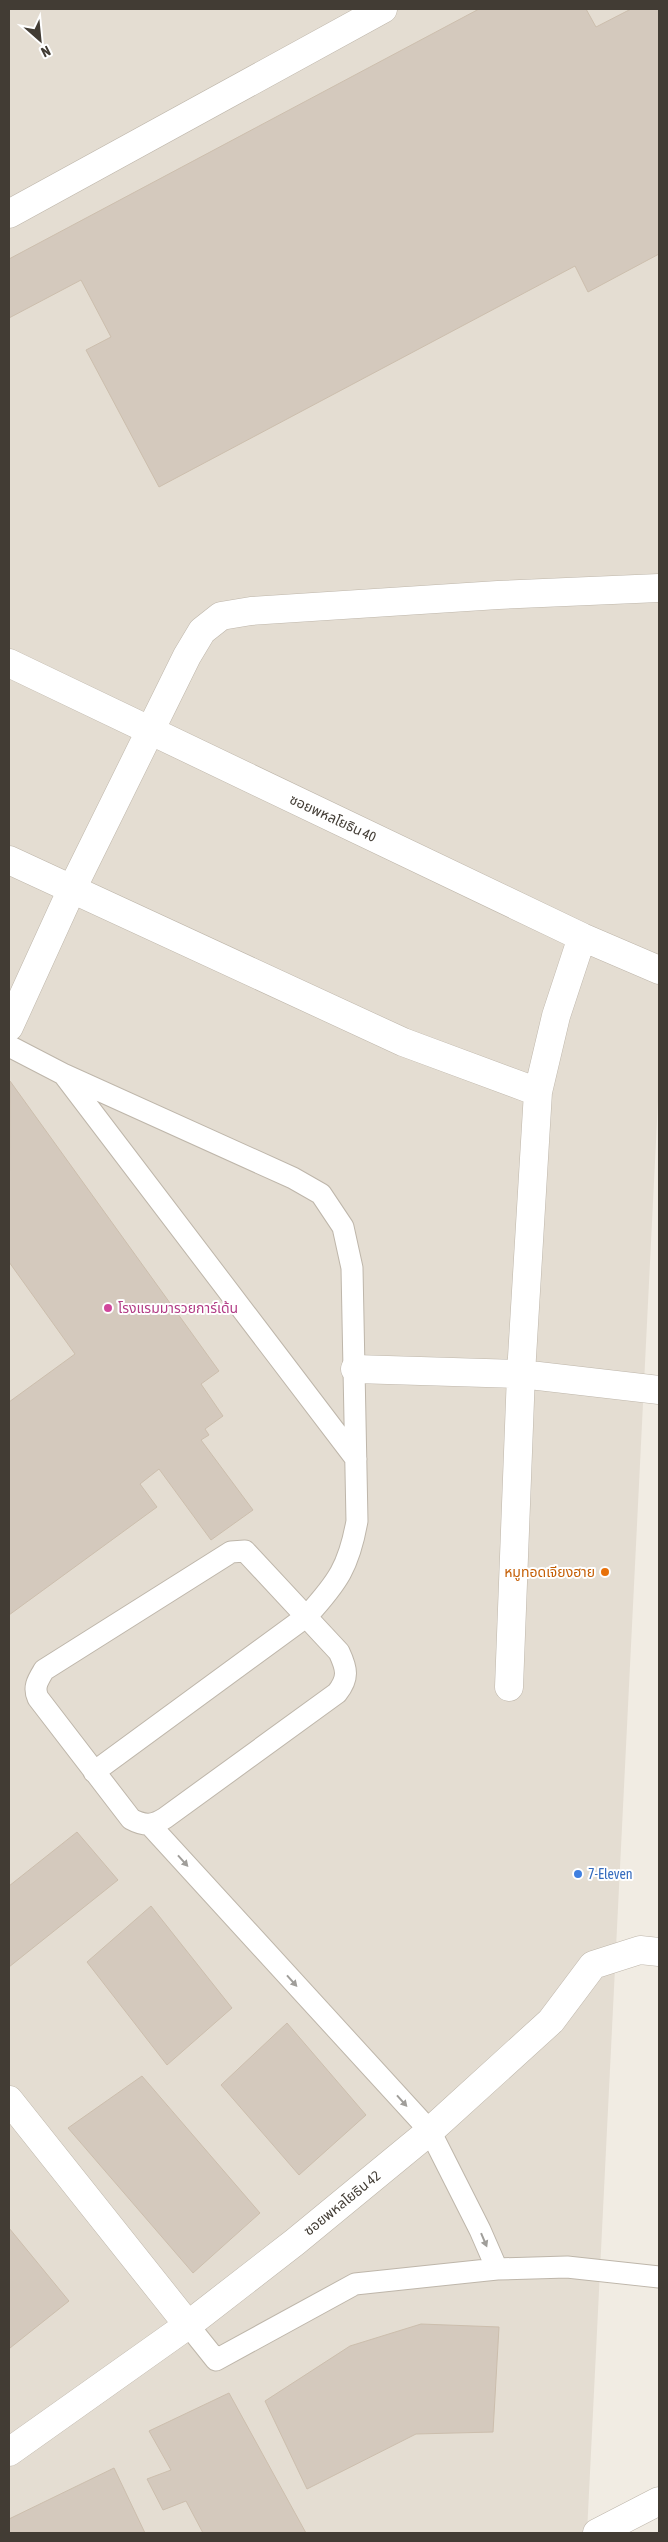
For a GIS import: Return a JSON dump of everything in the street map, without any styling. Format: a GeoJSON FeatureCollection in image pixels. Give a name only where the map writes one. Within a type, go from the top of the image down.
{"type":"FeatureCollection","features":[{"type":"Feature","properties":{"kind":"street"},"geometry":{"type":"LineString","coordinates":[[9,214],[383,9]]}},
{"type":"Feature","properties":{"kind":"street"},"geometry":{"type":"LineString","coordinates":[[9,1027],[72,891],[150,731],[202,631],[221,616],[313,605],[659,588]]}},
{"type":"Feature","properties":{"kind":"street","name":"ซอยพหลโยธิน 40"},"geometry":{"type":"LineString","coordinates":[[9,663],[582,937],[659,970]]}},
{"type":"Feature","properties":{"kind":"street"},"geometry":{"type":"LineString","coordinates":[[9,860],[72,891],[403,1042],[538,1092]]}},
{"type":"Feature","properties":{"kind":"street"},"geometry":{"type":"LineString","coordinates":[[508,1687],[521,1374],[538,1092],[556,1016],[582,937]]}},
{"type":"Feature","properties":{"kind":"street"},"geometry":{"type":"LineString","coordinates":[[355,1369],[521,1374],[659,1390]]}},
{"type":"Feature","properties":{"kind":"street","name":"ซอยพหลโยธิน 42"},"geometry":{"type":"LineString","coordinates":[[9,2452],[188,2325],[295,2242],[430,2131],[551,2022],[593,1965],[640,1950],[659,1952]]}},
{"type":"Feature","properties":{"kind":"street"},"geometry":{"type":"LineString","coordinates":[[9,2100],[188,2325]]}},
{"type":"Feature","properties":{"kind":"street"},"geometry":{"type":"LineString","coordinates":[[597,2533],[659,2501]]}},
{"type":"Feature","properties":{"kind":"lane"},"geometry":{"type":"LineString","coordinates":[[9,1046],[63,1074],[293,1178],[321,1194],[343,1227],[352,1268],[357,1520],[351,1553],[332,1588],[308,1616],[94,1772]]}},
{"type":"Feature","properties":{"kind":"lane"},"geometry":{"type":"LineString","coordinates":[[63,1074],[356,1459]]}},
{"type":"Feature","properties":{"kind":"lane"},"geometry":{"type":"LineString","coordinates":[[245,1551],[308,1616],[339,1652],[347,1669],[343,1685],[337,1693],[165,1818],[150,1825],[140,1824],[131,1819],[35,1692],[39,1678],[44,1670],[231,1552],[245,1551]]}},
{"type":"Feature","properties":{"kind":"lane"},"geometry":{"type":"LineString","coordinates":[[150,1825],[430,2131],[480,2230],[497,2269]]}},
{"type":"Feature","properties":{"kind":"lane"},"geometry":{"type":"LineString","coordinates":[[188,2325],[216,2360],[355,2284],[497,2269],[567,2267],[659,2276]]}},
{"type":"Feature","properties":{"kind":"shaded area"},"geometry":{"type":"Polygon","coordinates":[[[9,9],[659,9],[659,1081],[587,2533],[9,2533],[9,9]]]}},
{"type":"Feature","properties":{"kind":"building"},"geometry":{"type":"Polygon","coordinates":[[[479,9],[586,9],[596,27],[631,9],[659,9],[659,254],[588,292],[575,266],[159,487],[86,350],[111,337],[81,280],[9,318],[9,259],[479,9]]]}},
{"type":"Feature","properties":{"kind":"building","name":"โรงแรมมารวยการ์เด้น"},"geometry":{"type":"Polygon","coordinates":[[[10,1081],[219,1371],[201,1384],[223,1416],[205,1429],[209,1435],[201,1440],[253,1510],[211,1540],[159,1469],[140,1484],[157,1507],[9,1615],[9,1402],[75,1354],[9,1262],[10,1081]]]}},
{"type":"Feature","properties":{"kind":"building"},"geometry":{"type":"Polygon","coordinates":[[[77,1832],[118,1880],[9,1967],[9,1886],[77,1832]]]}},
{"type":"Feature","properties":{"kind":"building"},"geometry":{"type":"Polygon","coordinates":[[[151,1906],[232,2008],[167,2065],[87,1962],[151,1906]]]}},
{"type":"Feature","properties":{"kind":"building"},"geometry":{"type":"Polygon","coordinates":[[[287,2023],[366,2115],[299,2175],[221,2085],[287,2023]]]}},
{"type":"Feature","properties":{"kind":"building"},"geometry":{"type":"Polygon","coordinates":[[[142,2076],[260,2213],[193,2273],[68,2128],[142,2076]]]}},
{"type":"Feature","properties":{"kind":"building"},"geometry":{"type":"Polygon","coordinates":[[[9,2228],[69,2301],[10,2348],[9,2346],[9,2228]]]}},
{"type":"Feature","properties":{"kind":"building"},"geometry":{"type":"Polygon","coordinates":[[[421,2324],[499,2327],[493,2432],[416,2434],[307,2489],[265,2401],[350,2346],[421,2324]]]}},
{"type":"Feature","properties":{"kind":"building"},"geometry":{"type":"Polygon","coordinates":[[[229,2393],[306,2533],[203,2533],[186,2501],[163,2510],[147,2479],[171,2470],[149,2431],[229,2393]]]}},
{"type":"Feature","properties":{"kind":"building"},"geometry":{"type":"Polygon","coordinates":[[[114,2468],[145,2533],[9,2533],[9,2519],[114,2468]]]}},
{"type":"Feature","properties":{"kind":"place","name":"โรงแรมมารวยการ์เด้น"},"geometry":{"type":"Point","coordinates":[108,1308]}},
{"type":"Feature","properties":{"kind":"place","name":"หมูทอดเจียงฮาย"},"geometry":{"type":"Point","coordinates":[605,1572]}},
{"type":"Feature","properties":{"kind":"place","name":"7-Eleven"},"geometry":{"type":"Point","coordinates":[578,1874]}}]}
